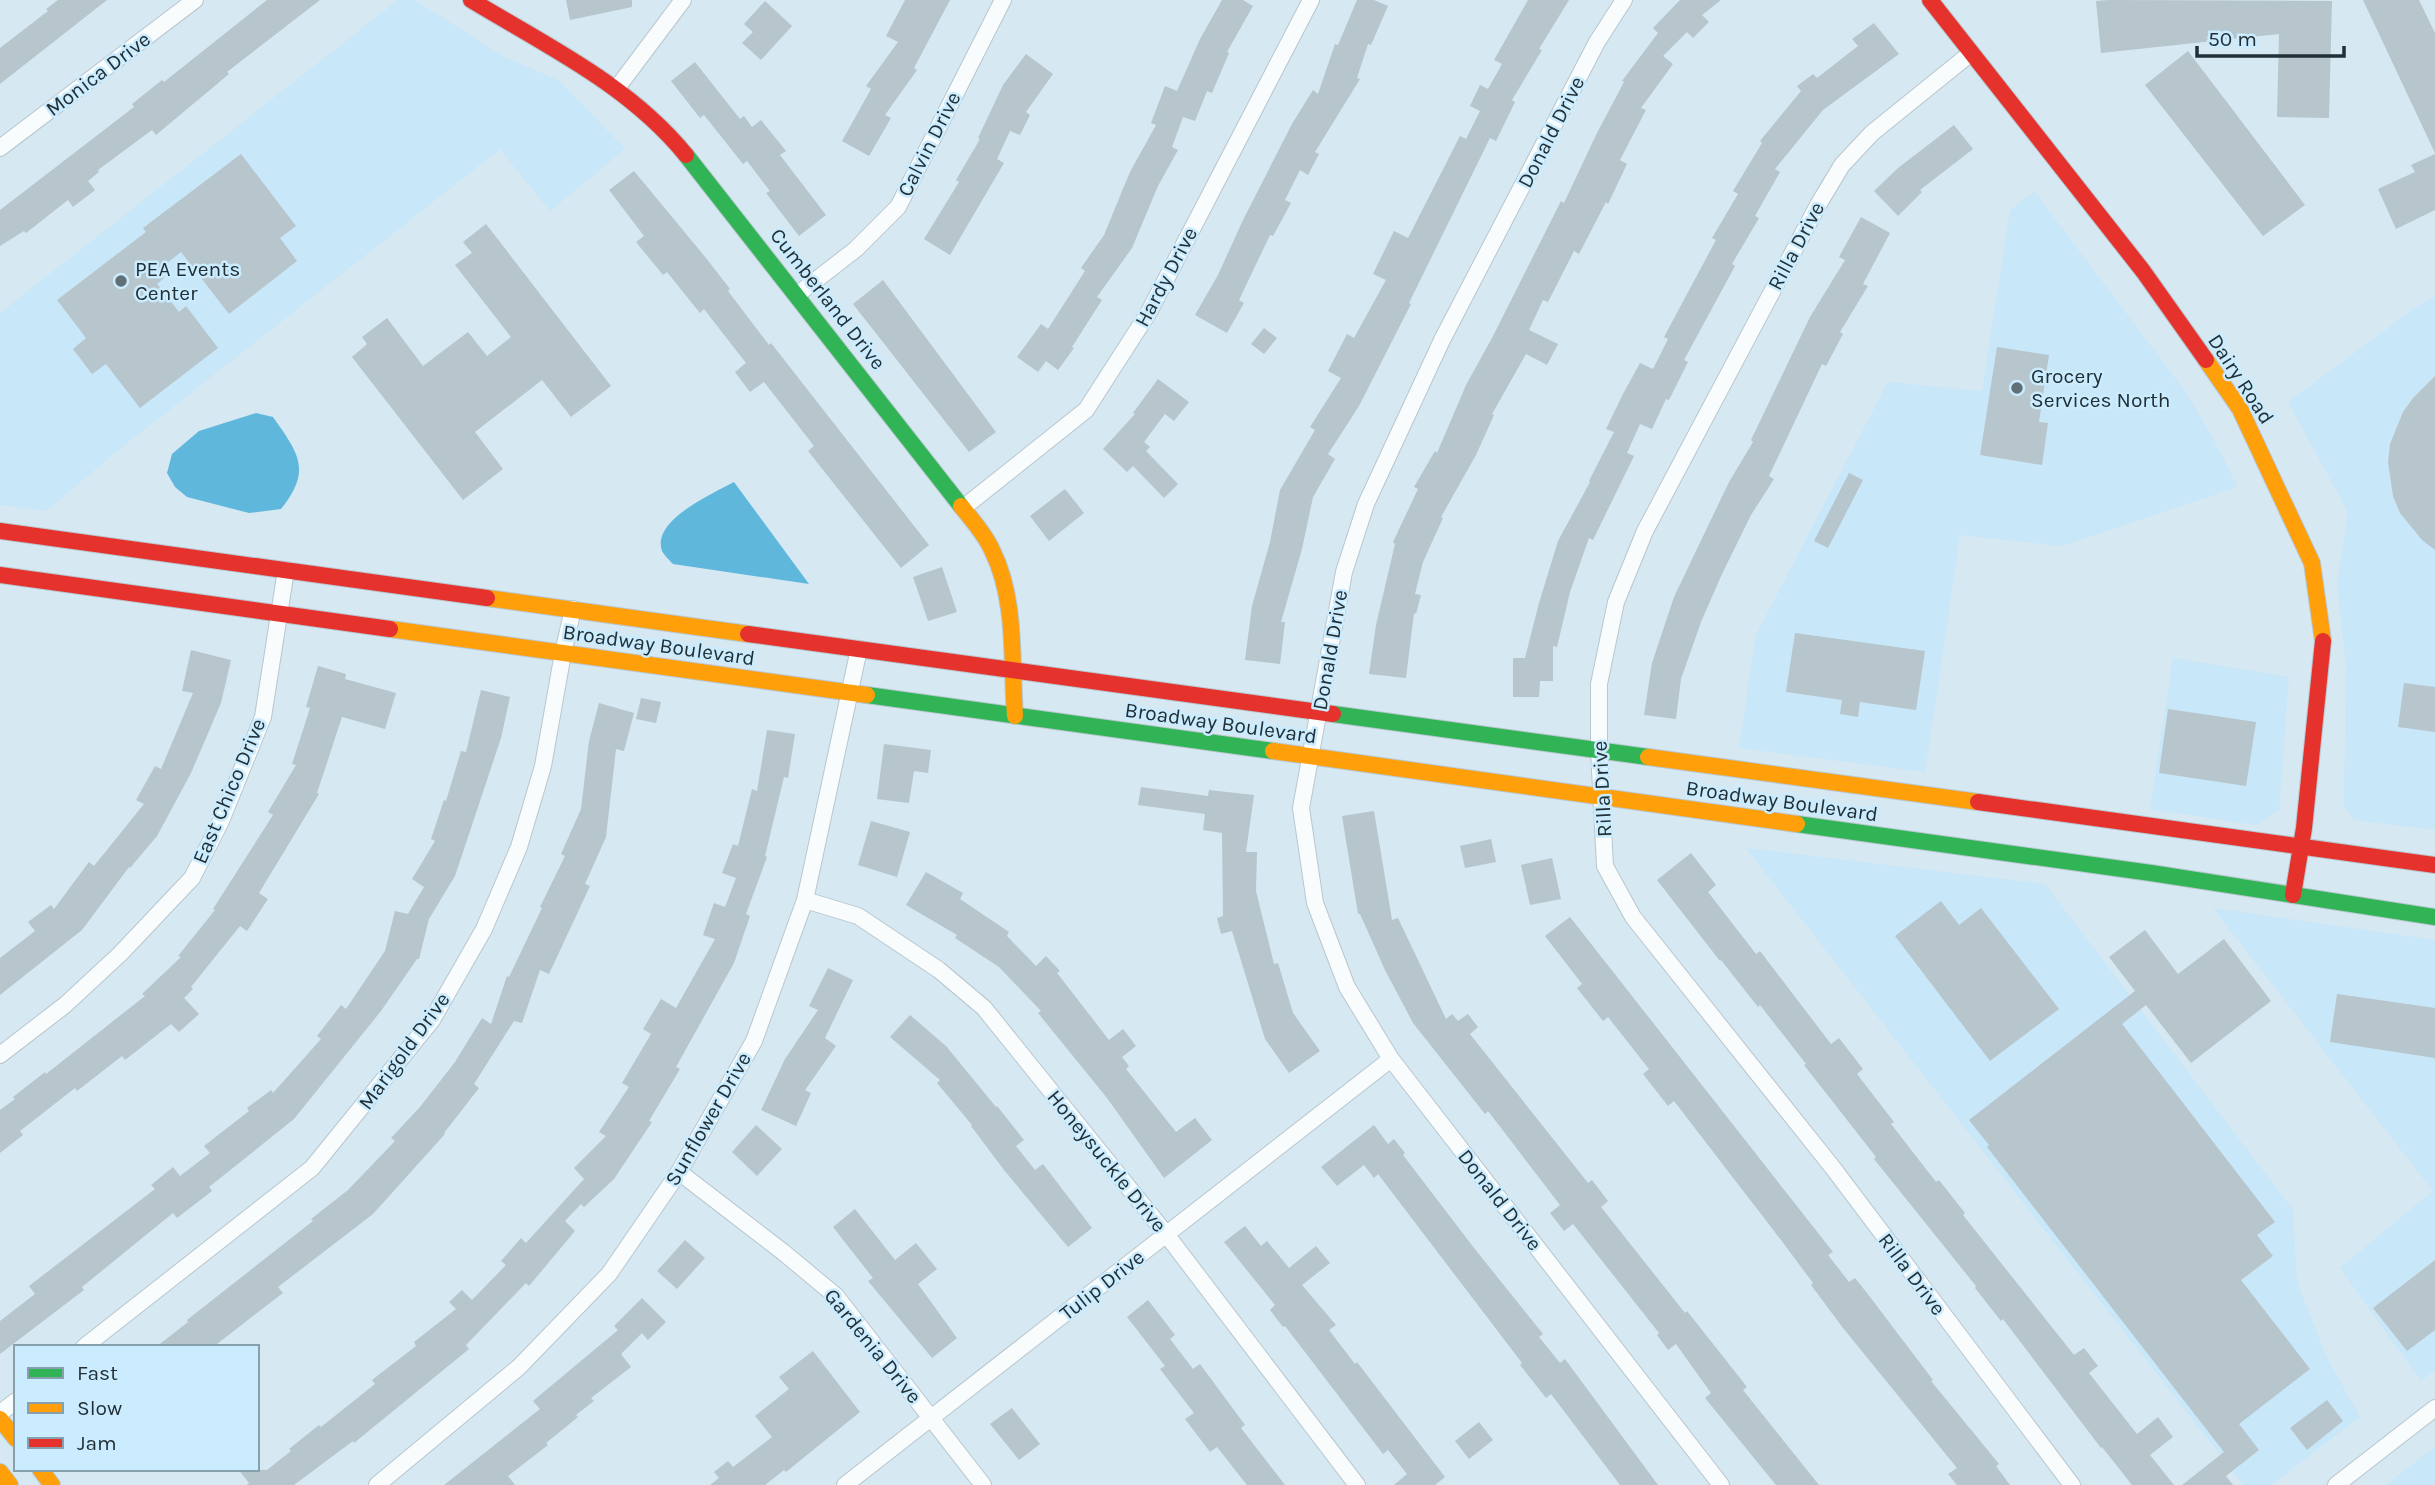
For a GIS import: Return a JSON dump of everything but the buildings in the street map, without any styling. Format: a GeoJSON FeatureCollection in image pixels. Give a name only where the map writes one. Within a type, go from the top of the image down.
{"type":"FeatureCollection","features":[{"type":"Feature","properties":{"kind":"main road","name":"Cumberland Drive"},"geometry":{"type":"LineString","coordinates":[[471,0],[617,88],[666,130],[798,294],[963,508],[993,552],[1010,608],[1010,669],[1015,716]]}},
{"type":"Feature","properties":{"kind":"main road","name":"Dairy Road"},"geometry":{"type":"LineString","coordinates":[[1930,0],[2143,271],[2240,409],[2312,563],[2324,648],[2293,895]]}},
{"type":"Feature","properties":{"kind":"main road","name":"Broadway Boulevard"},"geometry":{"type":"LineString","coordinates":[[0,531],[2435,865]]}},
{"type":"Feature","properties":{"kind":"main road","name":"Broadway Boulevard"},"geometry":{"type":"LineString","coordinates":[[0,575],[2151,873],[2435,917]]}},
{"type":"Feature","properties":{"kind":"main road"},"geometry":{"type":"LineString","coordinates":[[0,1419],[14,1436]]}},
{"type":"Feature","properties":{"kind":"main road"},"geometry":{"type":"LineString","coordinates":[[0,1472],[10,1485]]}},
{"type":"Feature","properties":{"kind":"street","name":"Monica Drive"},"geometry":{"type":"LineString","coordinates":[[0,148],[195,0]]}},
{"type":"Feature","properties":{"kind":"street"},"geometry":{"type":"LineString","coordinates":[[617,88],[684,0]]}},
{"type":"Feature","properties":{"kind":"street","name":"Calvin Drive"},"geometry":{"type":"LineString","coordinates":[[798,294],[856,250],[898,206],[1003,0]]}},
{"type":"Feature","properties":{"kind":"street","name":"Hardy Drive"},"geometry":{"type":"LineString","coordinates":[[963,508],[1086,410],[1149,312],[1311,0]]}},
{"type":"Feature","properties":{"kind":"street","name":"Donald Drive"},"geometry":{"type":"LineString","coordinates":[[1624,0],[1597,42],[1442,340],[1366,504],[1344,572],[1301,808],[1315,903],[1347,987],[1391,1059],[1721,1485]]}},
{"type":"Feature","properties":{"kind":"street","name":"Rilla Drive"},"geometry":{"type":"LineString","coordinates":[[1971,53],[1872,133],[1842,165],[1811,217],[1646,531],[1616,601],[1599,684],[1599,750],[1605,866],[1633,917],[1833,1168],[2072,1485]]}},
{"type":"Feature","properties":{"kind":"street","name":"East Chico Drive"},"geometry":{"type":"LineString","coordinates":[[0,1055],[65,1005],[111,963],[192,878],[221,821],[262,717],[286,570]]}},
{"type":"Feature","properties":{"kind":"street","name":"Marigold Drive"},"geometry":{"type":"LineString","coordinates":[[87,1345],[312,1168],[432,1020],[484,929],[519,847],[543,766],[573,609]]}},
{"type":"Feature","properties":{"kind":"street","name":"Sunflower Drive"},"geometry":{"type":"LineString","coordinates":[[377,1485],[519,1367],[555,1330],[609,1274],[679,1172],[754,1041],[805,900],[859,649]]}},
{"type":"Feature","properties":{"kind":"street","name":"Honeysuckle Drive"},"geometry":{"type":"LineString","coordinates":[[805,900],[858,916],[939,970],[984,1008],[1166,1234],[1357,1485]]}},
{"type":"Feature","properties":{"kind":"street","name":"Tulip Drive"},"geometry":{"type":"LineString","coordinates":[[845,1485],[1391,1059]]}},
{"type":"Feature","properties":{"kind":"street","name":"Gardenia Drive"},"geometry":{"type":"LineString","coordinates":[[679,1172],[836,1296],[983,1485]]}},
{"type":"Feature","properties":{"kind":"street"},"geometry":{"type":"LineString","coordinates":[[2336,1485],[2435,1408]]}},
{"type":"Feature","properties":{"kind":"shaded area"},"geometry":{"type":"Polygon","coordinates":[[[398,0],[415,0],[502,56],[560,81],[625,149],[550,211],[500,149],[116,452],[46,511],[0,505],[0,313],[398,0]]]}},
{"type":"Feature","properties":{"kind":"shaded area"},"geometry":{"type":"Polygon","coordinates":[[[2034,191],[2187,394],[2237,487],[2063,546],[1960,535],[1925,772],[1739,748],[1756,635],[1888,382],[1982,391],[2010,211],[2034,191]]]}},
{"type":"Feature","properties":{"kind":"shaded area"},"geometry":{"type":"Polygon","coordinates":[[[2435,297],[2435,830],[2354,820],[2344,806],[2346,664],[2337,583],[2348,512],[2288,402],[2422,303],[2435,297]]]}},
{"type":"Feature","properties":{"kind":"shaded area"},"geometry":{"type":"Polygon","coordinates":[[[2173,658],[2289,677],[2279,810],[2256,825],[2150,809],[2173,658]]]}},
{"type":"Feature","properties":{"kind":"shaded area"},"geometry":{"type":"Polygon","coordinates":[[[1746,848],[2045,884],[2293,1210],[2297,1282],[2327,1358],[2360,1417],[2271,1485],[2244,1485],[1746,848]]]}},
{"type":"Feature","properties":{"kind":"shaded area"},"geometry":{"type":"Polygon","coordinates":[[[2213,908],[2435,940],[2435,1370],[2421,1381],[2340,1268],[2433,1191],[2213,908]]]}},
{"type":"Feature","properties":{"kind":"shaded area"},"geometry":{"type":"Polygon","coordinates":[[[2435,1447],[2435,1485],[2386,1485],[2435,1447]]]}},
{"type":"Feature","properties":{"kind":"water"},"geometry":{"type":"Polygon","coordinates":[[[256,413],[273,417],[290,442],[298,462],[296,483],[281,509],[249,513],[187,497],[175,487],[167,473],[172,454],[199,431],[256,413]]]}},
{"type":"Feature","properties":{"kind":"water"},"geometry":{"type":"Polygon","coordinates":[[[734,482],[809,584],[673,564],[664,554],[661,540],[675,518],[700,500],[734,482]]]}},
{"type":"Feature","properties":{"kind":"traffic: fast"},"geometry":{"type":"LineString","coordinates":[[686,155],[961,506]]}},
{"type":"Feature","properties":{"kind":"traffic: fast"},"geometry":{"type":"LineString","coordinates":[[867,695],[1273,751]]}},
{"type":"Feature","properties":{"kind":"traffic: fast"},"geometry":{"type":"LineString","coordinates":[[1333,714],[1648,757]]}},
{"type":"Feature","properties":{"kind":"traffic: fast"},"geometry":{"type":"LineString","coordinates":[[1797,824],[2151,873],[2435,917]]}},
{"type":"Feature","properties":{"kind":"traffic: slow"},"geometry":{"type":"LineString","coordinates":[[2206,360],[2240,409],[2312,563],[2323,641]]}},
{"type":"Feature","properties":{"kind":"traffic: slow"},"geometry":{"type":"LineString","coordinates":[[961,506],[989,544],[1006,589],[1015,716]]}},
{"type":"Feature","properties":{"kind":"traffic: slow"},"geometry":{"type":"LineString","coordinates":[[487,598],[748,634]]}},
{"type":"Feature","properties":{"kind":"traffic: slow"},"geometry":{"type":"LineString","coordinates":[[390,629],[867,695]]}},
{"type":"Feature","properties":{"kind":"traffic: slow"},"geometry":{"type":"LineString","coordinates":[[1273,751],[1797,824]]}},
{"type":"Feature","properties":{"kind":"traffic: slow"},"geometry":{"type":"LineString","coordinates":[[1648,757],[1978,802]]}},
{"type":"Feature","properties":{"kind":"traffic: slow"},"geometry":{"type":"LineString","coordinates":[[0,1419],[14,1436]]}},
{"type":"Feature","properties":{"kind":"traffic: slow"},"geometry":{"type":"LineString","coordinates":[[42,1471],[52,1485]]}},
{"type":"Feature","properties":{"kind":"traffic: slow"},"geometry":{"type":"LineString","coordinates":[[0,1472],[10,1485]]}},
{"type":"Feature","properties":{"kind":"traffic: jam"},"geometry":{"type":"LineString","coordinates":[[471,0],[613,87],[664,130],[686,155]]}},
{"type":"Feature","properties":{"kind":"traffic: jam"},"geometry":{"type":"LineString","coordinates":[[1930,0],[2143,271],[2206,360]]}},
{"type":"Feature","properties":{"kind":"traffic: jam"},"geometry":{"type":"LineString","coordinates":[[0,531],[487,598]]}},
{"type":"Feature","properties":{"kind":"traffic: jam"},"geometry":{"type":"LineString","coordinates":[[0,575],[390,629]]}},
{"type":"Feature","properties":{"kind":"traffic: jam"},"geometry":{"type":"LineString","coordinates":[[748,634],[1333,714]]}},
{"type":"Feature","properties":{"kind":"traffic: jam"},"geometry":{"type":"LineString","coordinates":[[2293,895],[2304,828],[2323,641]]}},
{"type":"Feature","properties":{"kind":"traffic: jam"},"geometry":{"type":"LineString","coordinates":[[1978,802],[2435,865]]}},
{"type":"Feature","properties":{"kind":"place","name":"PEA Events Center"},"geometry":{"type":"Point","coordinates":[121,281]}},
{"type":"Feature","properties":{"kind":"place","name":"Grocery Services North"},"geometry":{"type":"Point","coordinates":[2017,388]}}]}
